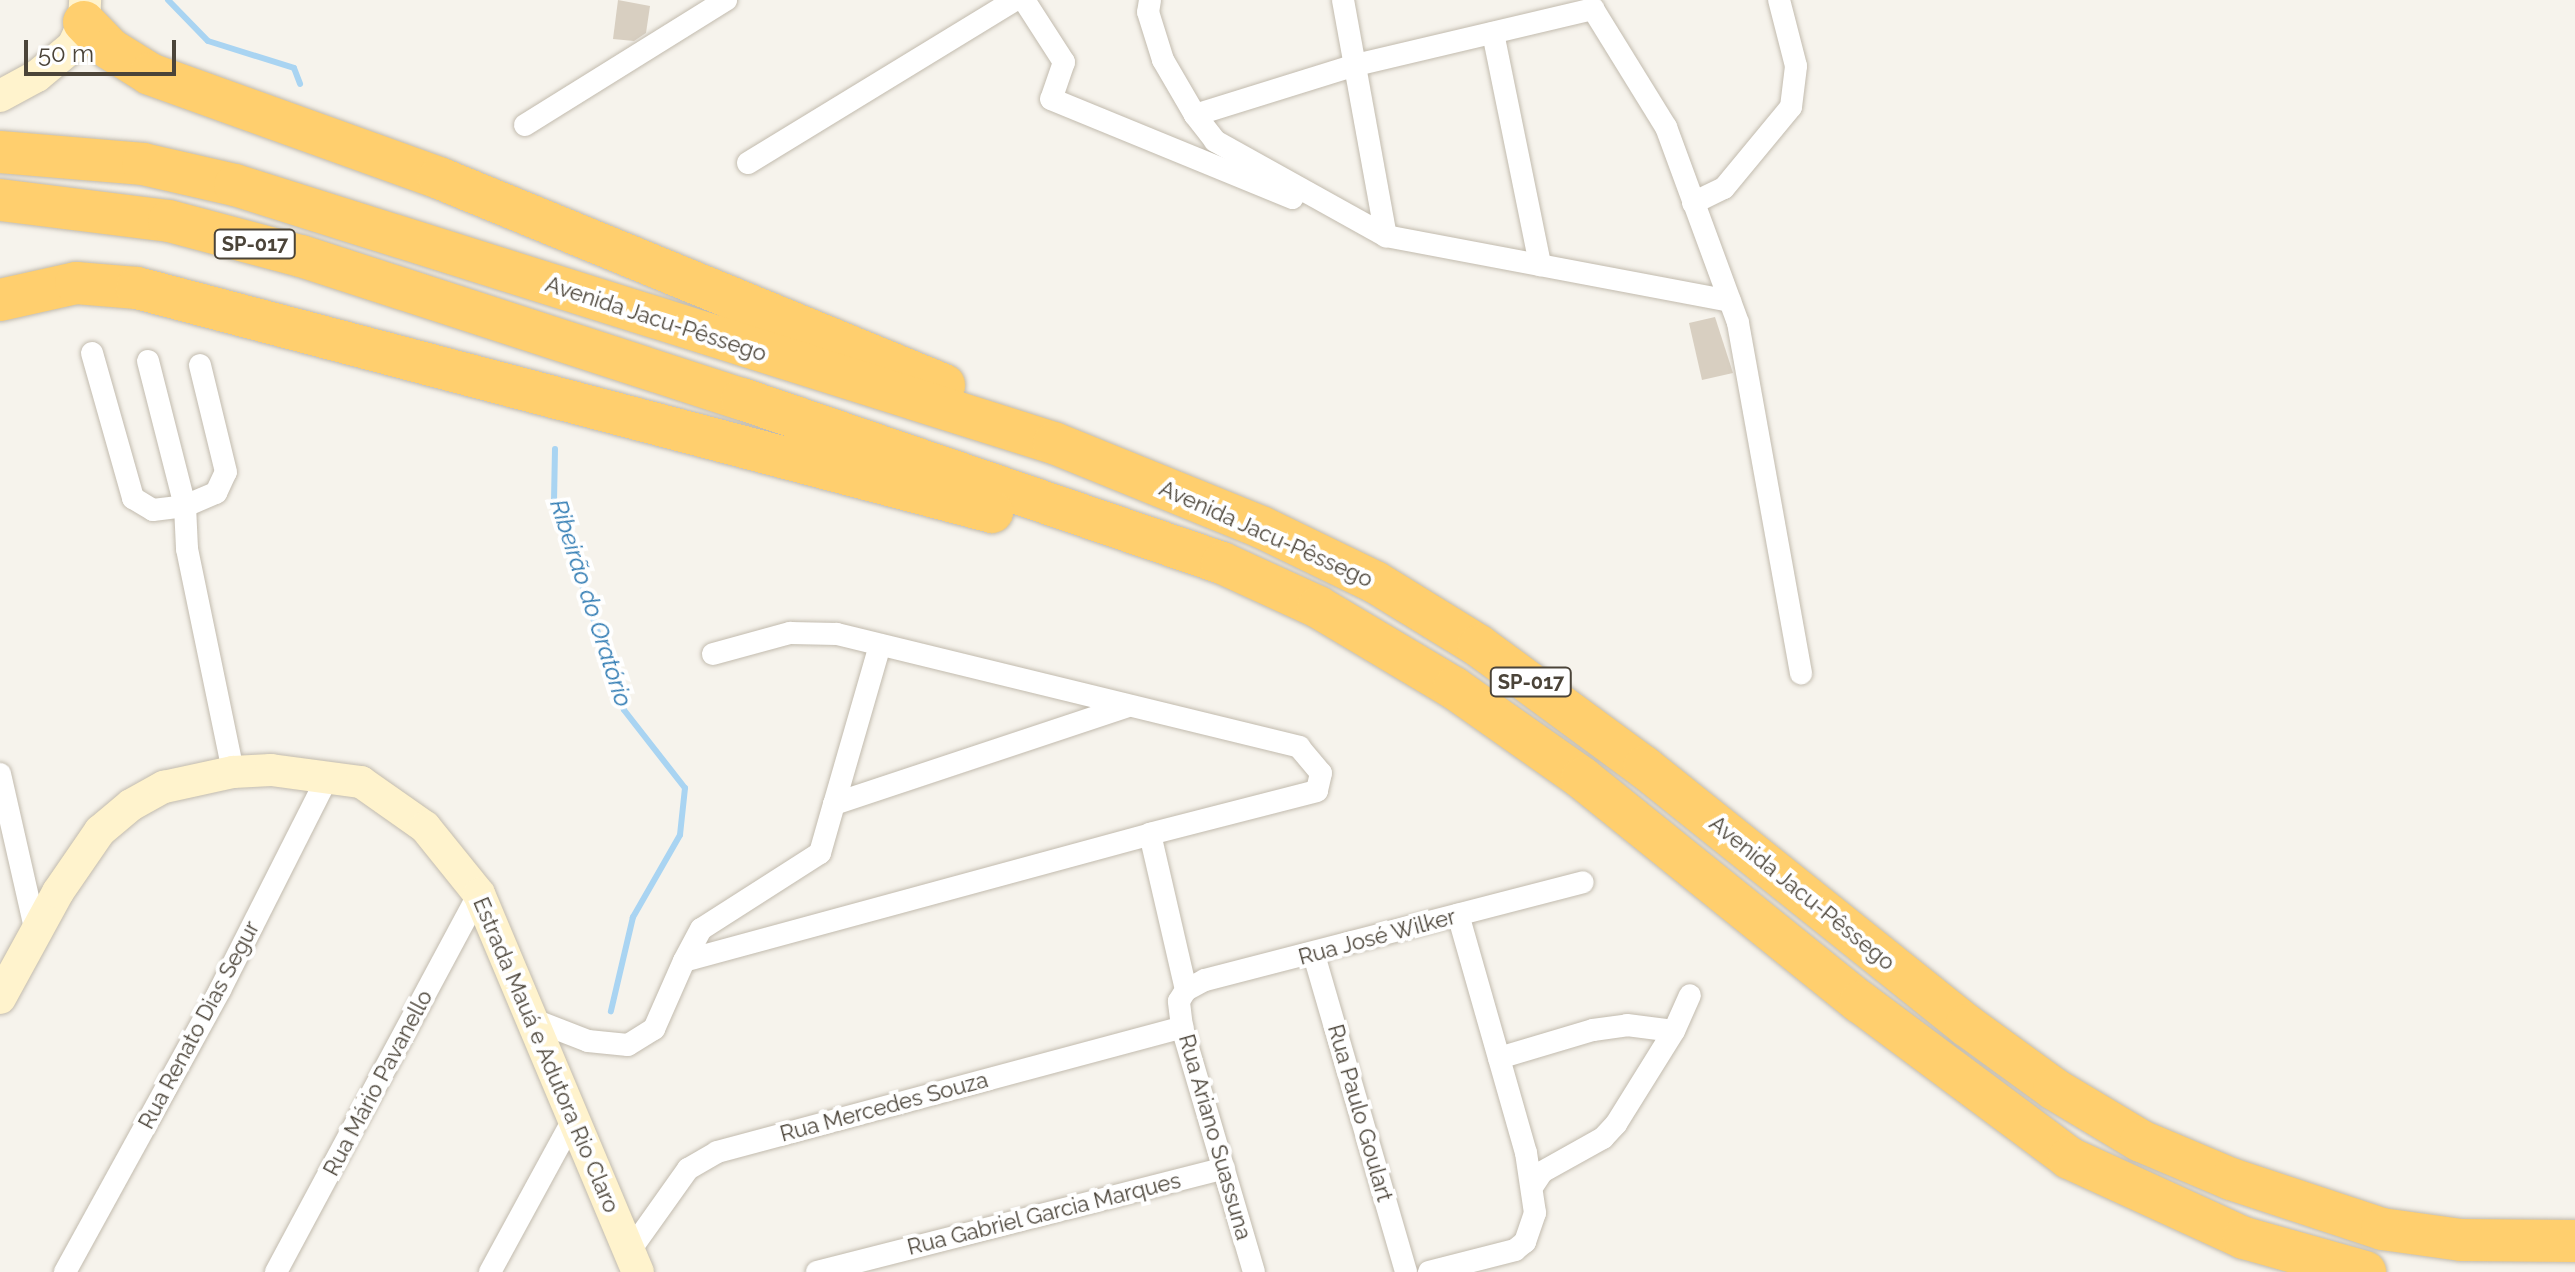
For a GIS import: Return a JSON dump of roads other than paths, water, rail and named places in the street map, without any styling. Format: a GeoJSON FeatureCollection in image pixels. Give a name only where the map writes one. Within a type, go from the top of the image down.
{"type":"FeatureCollection","features":[{"type":"Feature","properties":{"kind":"highway"},"geometry":{"type":"LineString","coordinates":[[85,6],[110,49],[150,74],[439,178],[979,401],[1054,443]]}},
{"type":"Feature","properties":{"kind":"highway","name":"Avenida Jacu-Pêssego"},"geometry":{"type":"LineString","coordinates":[[0,152],[48,153],[143,164],[235,185],[1054,443],[1261,527],[1375,582],[1479,646],[1644,767],[1966,1025],[2054,1089],[2141,1141],[2231,1179],[2382,1229],[2461,1240],[2575,1241]]}},
{"type":"Feature","properties":{"kind":"highway","name":"Avenida Jacu-Pêssego"},"geometry":{"type":"LineString","coordinates":[[0,200],[169,221],[301,256],[1178,546],[1318,607],[1454,688],[1582,778],[1860,1002],[2069,1158],[2244,1238],[2365,1272]]}},
{"type":"Feature","properties":{"kind":"highway"},"geometry":{"type":"LineString","coordinates":[[0,300],[76,283],[137,288],[1032,522],[1124,544],[1178,546]]}},
{"type":"Feature","properties":{"kind":"main road"},"geometry":{"type":"LineString","coordinates":[[0,96],[57,62],[85,6]]}},
{"type":"Feature","properties":{"kind":"main road","name":"Estrada Mauá e Adutora Rio Claro"},"geometry":{"type":"LineString","coordinates":[[0,998],[36,933],[100,831],[131,805],[164,787],[233,772],[271,770],[361,782],[389,798],[425,827],[479,894],[634,1262]]}},
{"type":"Feature","properties":{"kind":"street"},"geometry":{"type":"LineString","coordinates":[[525,125],[726,0]]}},
{"type":"Feature","properties":{"kind":"street"},"geometry":{"type":"LineString","coordinates":[[748,163],[1015,0]]}},
{"type":"Feature","properties":{"kind":"street"},"geometry":{"type":"LineString","coordinates":[[1024,0],[1064,62],[1051,99],[1386,236],[1730,301]]}},
{"type":"Feature","properties":{"kind":"street"},"geometry":{"type":"LineString","coordinates":[[1150,0],[1163,60],[1195,115],[1215,141],[1386,236]]}},
{"type":"Feature","properties":{"kind":"street"},"geometry":{"type":"LineString","coordinates":[[1343,0],[1386,236]]}},
{"type":"Feature","properties":{"kind":"street"},"geometry":{"type":"LineString","coordinates":[[1693,203],[1724,188],[1791,107],[1796,66],[1779,0]]}},
{"type":"Feature","properties":{"kind":"street"},"geometry":{"type":"LineString","coordinates":[[1195,115],[1356,65],[1493,33],[1590,5],[1666,127],[1730,301],[1801,673]]}},
{"type":"Feature","properties":{"kind":"street"},"geometry":{"type":"LineString","coordinates":[[1493,33],[1540,265]]}},
{"type":"Feature","properties":{"kind":"street"},"geometry":{"type":"LineString","coordinates":[[92,353],[133,498],[153,510],[185,506],[216,493],[226,472],[200,365]]}},
{"type":"Feature","properties":{"kind":"street"},"geometry":{"type":"LineString","coordinates":[[148,361],[185,506],[187,549],[233,772]]}},
{"type":"Feature","properties":{"kind":"street"},"geometry":{"type":"LineString","coordinates":[[684,961],[1317,791],[1321,773],[1299,747],[837,634],[790,633],[713,654]]}},
{"type":"Feature","properties":{"kind":"street"},"geometry":{"type":"LineString","coordinates":[[534,1020],[588,1041],[628,1045],[654,1029],[701,929],[820,853],[880,645]]}},
{"type":"Feature","properties":{"kind":"street"},"geometry":{"type":"LineString","coordinates":[[834,804],[1129,706]]}},
{"type":"Feature","properties":{"kind":"street"},"geometry":{"type":"LineString","coordinates":[[0,774],[36,933]]}},
{"type":"Feature","properties":{"kind":"street","name":"Rua Renato Dias Segur"},"geometry":{"type":"LineString","coordinates":[[65,1272],[220,990],[328,776]]}},
{"type":"Feature","properties":{"kind":"street","name":"Rua Ariano Suassuna"},"geometry":{"type":"LineString","coordinates":[[1150,834],[1183,996],[1182,1027],[1254,1272]]}},
{"type":"Feature","properties":{"kind":"street","name":"Rua José Wilker"},"geometry":{"type":"LineString","coordinates":[[1183,996],[1205,980],[1314,955],[1583,882]]}},
{"type":"Feature","properties":{"kind":"street","name":"Rua Mário Pavanello"},"geometry":{"type":"LineString","coordinates":[[276,1272],[479,894]]}},
{"type":"Feature","properties":{"kind":"street"},"geometry":{"type":"LineString","coordinates":[[1429,1272],[1494,1264],[1525,1242],[1535,1213],[1534,1184],[1458,915]]}},
{"type":"Feature","properties":{"kind":"street","name":"Rua Paulo Goulart"},"geometry":{"type":"LineString","coordinates":[[1314,955],[1406,1272]]}},
{"type":"Feature","properties":{"kind":"street"},"geometry":{"type":"LineString","coordinates":[[1534,1184],[1542,1172],[1603,1138],[1674,1031],[1690,995]]}},
{"type":"Feature","properties":{"kind":"street"},"geometry":{"type":"LineString","coordinates":[[1499,1058],[1593,1030],[1627,1025],[1674,1031]]}},
{"type":"Feature","properties":{"kind":"street","name":"Rua Mercedes Souza"},"geometry":{"type":"LineString","coordinates":[[634,1262],[688,1169],[717,1152],[1182,1027]]}},
{"type":"Feature","properties":{"kind":"street"},"geometry":{"type":"LineString","coordinates":[[490,1272],[575,1116]]}},
{"type":"Feature","properties":{"kind":"street","name":"Rua Gabriel Garcia Marques"},"geometry":{"type":"LineString","coordinates":[[817,1272],[1224,1168]]}},
{"type":"Feature","properties":{"kind":"waterway","name":"Ribeirão do Oratório"},"geometry":{"type":"LineString","coordinates":[[168,0],[208,41],[294,68],[300,84]]}},
{"type":"Feature","properties":{"kind":"waterway","name":"Ribeirão do Oratório"},"geometry":{"type":"LineString","coordinates":[[555,449],[554,502],[624,710],[685,788],[680,835],[633,917],[611,1011]]}}]}
